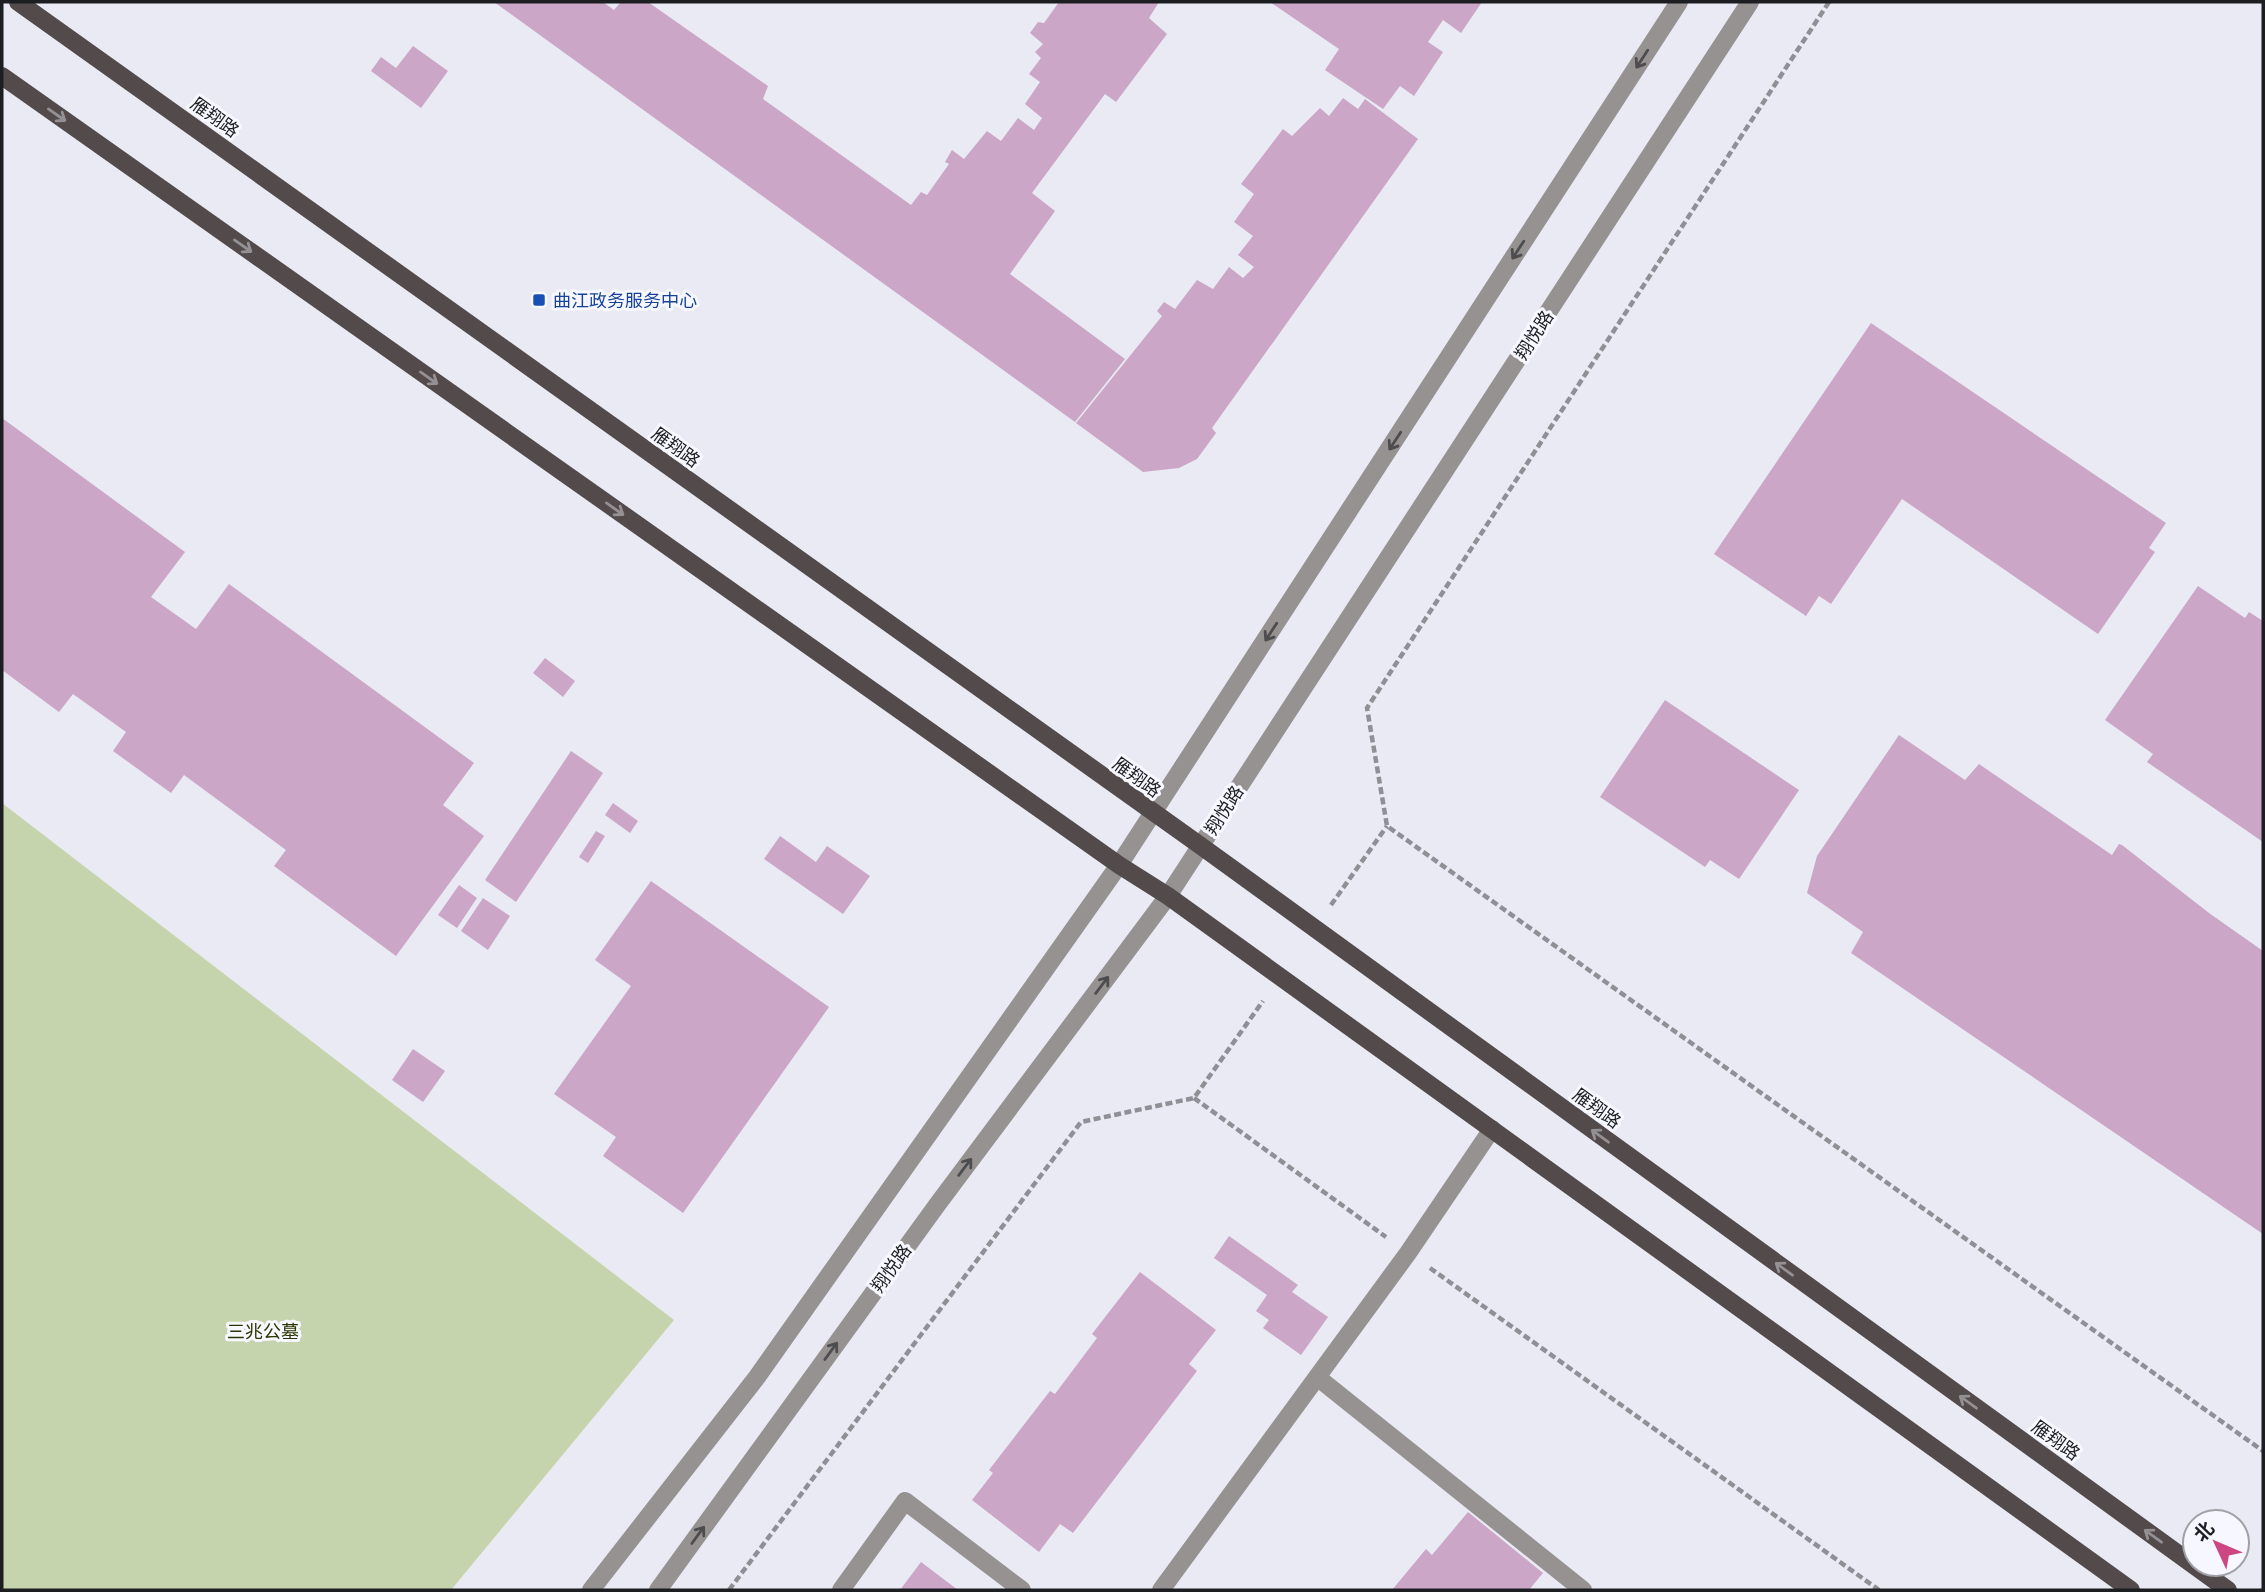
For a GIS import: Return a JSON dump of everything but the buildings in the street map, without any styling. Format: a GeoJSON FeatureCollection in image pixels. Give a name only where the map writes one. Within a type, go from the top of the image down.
{"type":"FeatureCollection","features":[{"type":"Feature","properties":{"kind":"main road","name":"雁翔路"},"geometry":{"type":"LineString","coordinates":[[18,2],[1201,846],[2228,1590]]}},
{"type":"Feature","properties":{"kind":"main road"},"geometry":{"type":"LineString","coordinates":[[2,76],[1119,865],[1168,896],[2132,1590]]}},
{"type":"Feature","properties":{"kind":"street"},"geometry":{"type":"LineString","coordinates":[[591,1590],[757,1377],[1119,865],[1679,2]]}},
{"type":"Feature","properties":{"kind":"street","name":"翔悦路"},"geometry":{"type":"LineString","coordinates":[[658,1590],[937,1205],[1168,896],[1750,2]]}},
{"type":"Feature","properties":{"kind":"street"},"geometry":{"type":"LineString","coordinates":[[1161,1590],[1408,1253],[1492,1129]]}},
{"type":"Feature","properties":{"kind":"street"},"geometry":{"type":"LineString","coordinates":[[1317,1377],[1583,1590]]}},
{"type":"Feature","properties":{"kind":"street"},"geometry":{"type":"LineString","coordinates":[[841,1590],[905,1501],[1022,1590]]}},
{"type":"Feature","properties":{"kind":"path"},"geometry":{"type":"LineString","coordinates":[[1829,2],[1367,708],[1387,826],[2263,1451]]}},
{"type":"Feature","properties":{"kind":"path"},"geometry":{"type":"LineString","coordinates":[[729,1590],[1081,1122],[1194,1098],[1879,1590]]}},
{"type":"Feature","properties":{"kind":"green space","name":"三兆公墓"},"geometry":{"type":"Polygon","coordinates":[[[2,803],[674,1320],[451,1590],[2,1590],[2,803]]]}},
{"type":"Feature","properties":{"kind":"place","name":"曲江政务服务中心"},"geometry":{"type":"Point","coordinates":[539,300]}}]}
